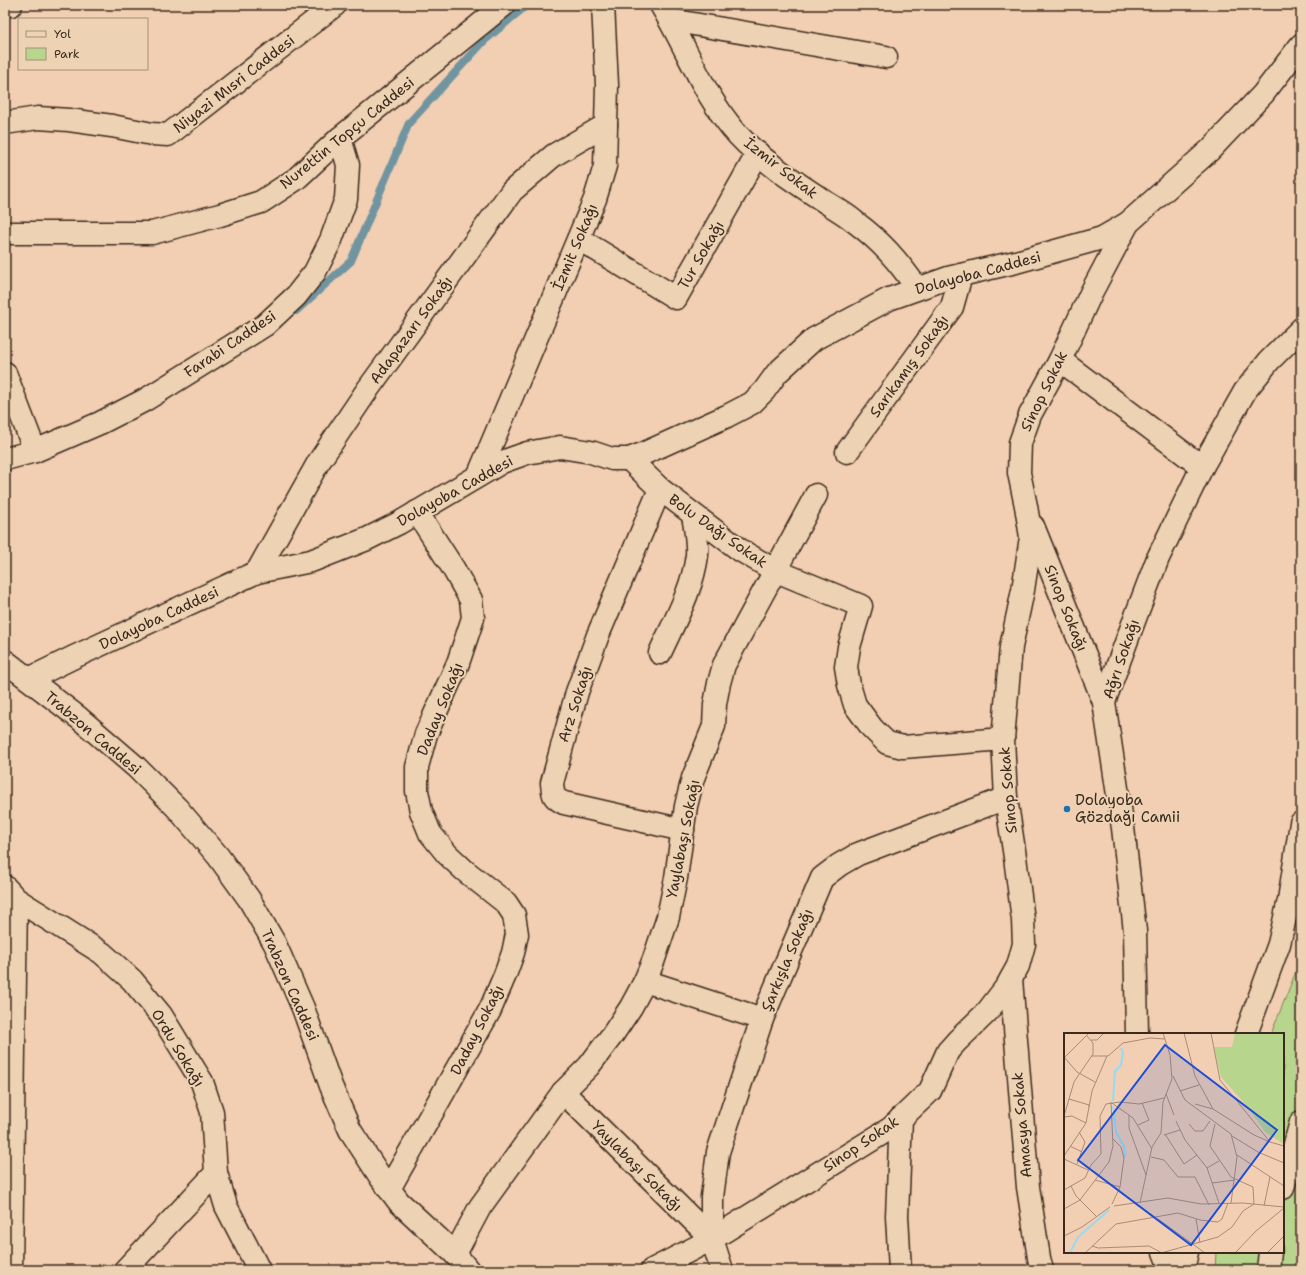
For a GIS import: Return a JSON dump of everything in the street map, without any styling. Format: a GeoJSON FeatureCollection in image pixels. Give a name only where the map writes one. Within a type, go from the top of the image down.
{"type":"FeatureCollection","features":[{"type":"Feature","properties":{"kind":"street"},"geometry":{"type":"LineString","coordinates":[[5,6],[11,5]]}},
{"type":"Feature","properties":{"kind":"street","name":"Niyazi Mısri Caddesi"},"geometry":{"type":"LineString","coordinates":[[5,123],[38,118],[69,120],[112,126],[152,134],[168,135],[335,5]]}},
{"type":"Feature","properties":{"kind":"street","name":"Nurettin Topçu Caddesi"},"geometry":{"type":"LineString","coordinates":[[5,233],[152,233],[220,215],[261,202],[296,179],[340,138],[504,5]]}},
{"type":"Feature","properties":{"kind":"street","name":"İzmit Sokağı"},"geometry":{"type":"LineString","coordinates":[[480,474],[579,239],[595,199],[605,166],[607,85],[603,5]]}},
{"type":"Feature","properties":{"kind":"street"},"geometry":{"type":"LineString","coordinates":[[665,12],[886,58]]}},
{"type":"Feature","properties":{"kind":"street","name":"İzmir Sokak"},"geometry":{"type":"LineString","coordinates":[[665,12],[710,98],[738,135],[758,154],[794,181],[854,221],[883,245],[898,262],[917,288]]}},
{"type":"Feature","properties":{"kind":"street","name":"Dolayoba Caddesi"},"geometry":{"type":"LineString","coordinates":[[29,679],[257,572],[311,561],[367,539],[417,512],[502,462],[527,453],[560,447],[591,452],[612,459],[629,459],[727,416],[752,403],[764,391],[777,373],[814,339],[889,299],[917,288],[961,275],[1016,262],[1102,238],[1128,223],[1187,172],[1234,126],[1263,94],[1301,45]]}},
{"type":"Feature","properties":{"kind":"street","name":"Adapazarı Sokağı"},"geometry":{"type":"LineString","coordinates":[[257,572],[327,450],[368,389],[512,191],[554,155],[606,125]]}},
{"type":"Feature","properties":{"kind":"street","name":"Farabi Caddesi"},"geometry":{"type":"LineString","coordinates":[[5,459],[35,451],[100,423],[145,400],[265,325],[296,296],[316,272],[331,240],[346,199],[348,165],[340,138]]}},
{"type":"Feature","properties":{"kind":"street","name":"Tur Sokağı"},"geometry":{"type":"LineString","coordinates":[[579,239],[676,298],[758,154]]}},
{"type":"Feature","properties":{"kind":"street","name":"Sinop Sokak"},"geometry":{"type":"LineString","coordinates":[[652,1270],[712,1239],[890,1128],[930,1091],[948,1051],[987,1012],[1018,966],[1024,944],[1023,920],[1006,798],[1003,739],[1011,647],[1023,590],[1031,537],[1028,514],[1019,473],[1020,443],[1030,415],[1060,360],[1092,291],[1128,223]]}},
{"type":"Feature","properties":{"kind":"street","name":"Sarıkamış Sokağı"},"geometry":{"type":"LineString","coordinates":[[847,452],[952,307],[961,275]]}},
{"type":"Feature","properties":{"kind":"street","name":"Ağrı Sokağı"},"geometry":{"type":"LineString","coordinates":[[1137,1033],[1135,931],[1123,828],[1104,702],[1158,558],[1202,468],[1245,391],[1269,361],[1301,330]]}},
{"type":"Feature","properties":{"kind":"street"},"geometry":{"type":"LineString","coordinates":[[1060,360],[1202,468]]}},
{"type":"Feature","properties":{"kind":"street"},"geometry":{"type":"LineString","coordinates":[[5,373],[35,451]]}},
{"type":"Feature","properties":{"kind":"street","name":"Bolu Dağı Sokak"},"geometry":{"type":"LineString","coordinates":[[629,459],[660,489],[740,550],[774,570],[861,606],[849,647],[846,667],[849,685],[855,705],[872,728],[887,743],[903,747],[1003,739]]}},
{"type":"Feature","properties":{"kind":"street","name":"Arz Sokağı"},"geometry":{"type":"LineString","coordinates":[[660,489],[592,649],[577,692],[552,783],[553,794],[557,800],[564,804],[683,830]]}},
{"type":"Feature","properties":{"kind":"street","name":"Yaylabaşı Sokağı"},"geometry":{"type":"LineString","coordinates":[[462,1262],[480,1207],[563,1092],[589,1066],[608,1041],[631,1007],[645,981],[668,917],[676,878],[686,806],[693,778],[714,726],[715,704],[724,665],[745,629],[774,570],[816,495]]}},
{"type":"Feature","properties":{"kind":"street","name":"Daday Sokağı"},"geometry":{"type":"LineString","coordinates":[[389,1189],[490,1010],[513,953],[517,934],[514,916],[506,903],[464,870],[447,854],[430,834],[421,811],[417,791],[417,767],[426,734],[458,663],[473,618],[471,600],[453,568],[417,512]]}},
{"type":"Feature","properties":{"kind":"street","name":"Sinop Sokağı"},"geometry":{"type":"LineString","coordinates":[[1028,514],[1104,702]]}},
{"type":"Feature","properties":{"kind":"street"},"geometry":{"type":"LineString","coordinates":[[660,653],[684,600],[692,577],[697,555],[693,515]]}},
{"type":"Feature","properties":{"kind":"street","name":"Trabzon Caddesi"},"geometry":{"type":"LineString","coordinates":[[5,661],[79,718],[136,767],[177,808],[218,856],[249,899],[275,944],[303,1008],[331,1086],[350,1130],[398,1202],[462,1262]]}},
{"type":"Feature","properties":{"kind":"street","name":"Şarkışla Sokağı"},"geometry":{"type":"LineString","coordinates":[[712,1239],[712,1197],[718,1152],[762,1019],[822,878],[839,864],[858,854],[1006,798]]}},
{"type":"Feature","properties":{"kind":"street"},"geometry":{"type":"LineString","coordinates":[[1246,1033],[1279,944],[1289,900],[1301,823]]}},
{"type":"Feature","properties":{"kind":"street"},"geometry":{"type":"LineString","coordinates":[[10,893],[11,1270]]}},
{"type":"Feature","properties":{"kind":"street","name":"Ordu Sokağı"},"geometry":{"type":"LineString","coordinates":[[10,893],[102,953],[132,980],[161,1015],[202,1082],[212,1112],[216,1173],[226,1206],[259,1270]]}},
{"type":"Feature","properties":{"kind":"street","name":"Amasya Sokak"},"geometry":{"type":"LineString","coordinates":[[1010,979],[1028,1187],[1042,1270]]}},
{"type":"Feature","properties":{"kind":"street"},"geometry":{"type":"LineString","coordinates":[[645,981],[762,1019]]}},
{"type":"Feature","properties":{"kind":"street","name":"Yaylabaşı Sokağı"},"geometry":{"type":"LineString","coordinates":[[563,1092],[712,1239]]}},
{"type":"Feature","properties":{"kind":"street"},"geometry":{"type":"LineString","coordinates":[[900,1270],[897,1216],[901,1118]]}},
{"type":"Feature","properties":{"kind":"street"},"geometry":{"type":"LineString","coordinates":[[1284,1184],[1301,1122]]}},
{"type":"Feature","properties":{"kind":"street"},"geometry":{"type":"LineString","coordinates":[[125,1270],[216,1173]]}},
{"type":"Feature","properties":{"kind":"street"},"geometry":{"type":"LineString","coordinates":[[712,1239],[722,1270]]}},
{"type":"Feature","properties":{"kind":"street"},"geometry":{"type":"LineString","coordinates":[[1164,1253],[1171,1270]]}},
{"type":"Feature","properties":{"kind":"street"},"geometry":{"type":"LineString","coordinates":[[1183,1270],[1187,1253]]}},
{"type":"Feature","properties":{"kind":"street"},"geometry":{"type":"LineString","coordinates":[[1268,1270],[1270,1253]]}},
{"type":"Feature","properties":{"kind":"green space"},"geometry":{"type":"Polygon","coordinates":[[[1301,959],[1301,1270],[1215,1270],[1216,1253],[1284,1253],[1284,1033],[1271,1033],[1301,959]]]}},
{"type":"Feature","properties":{"kind":"waterway"},"geometry":{"type":"LineString","coordinates":[[296,311],[351,261],[409,123],[484,41],[527,5]]}},
{"type":"Feature","properties":{"kind":"place","name":"Dolayoba Gözdağı Camii"},"geometry":{"type":"Point","coordinates":[1067,809]}}]}
